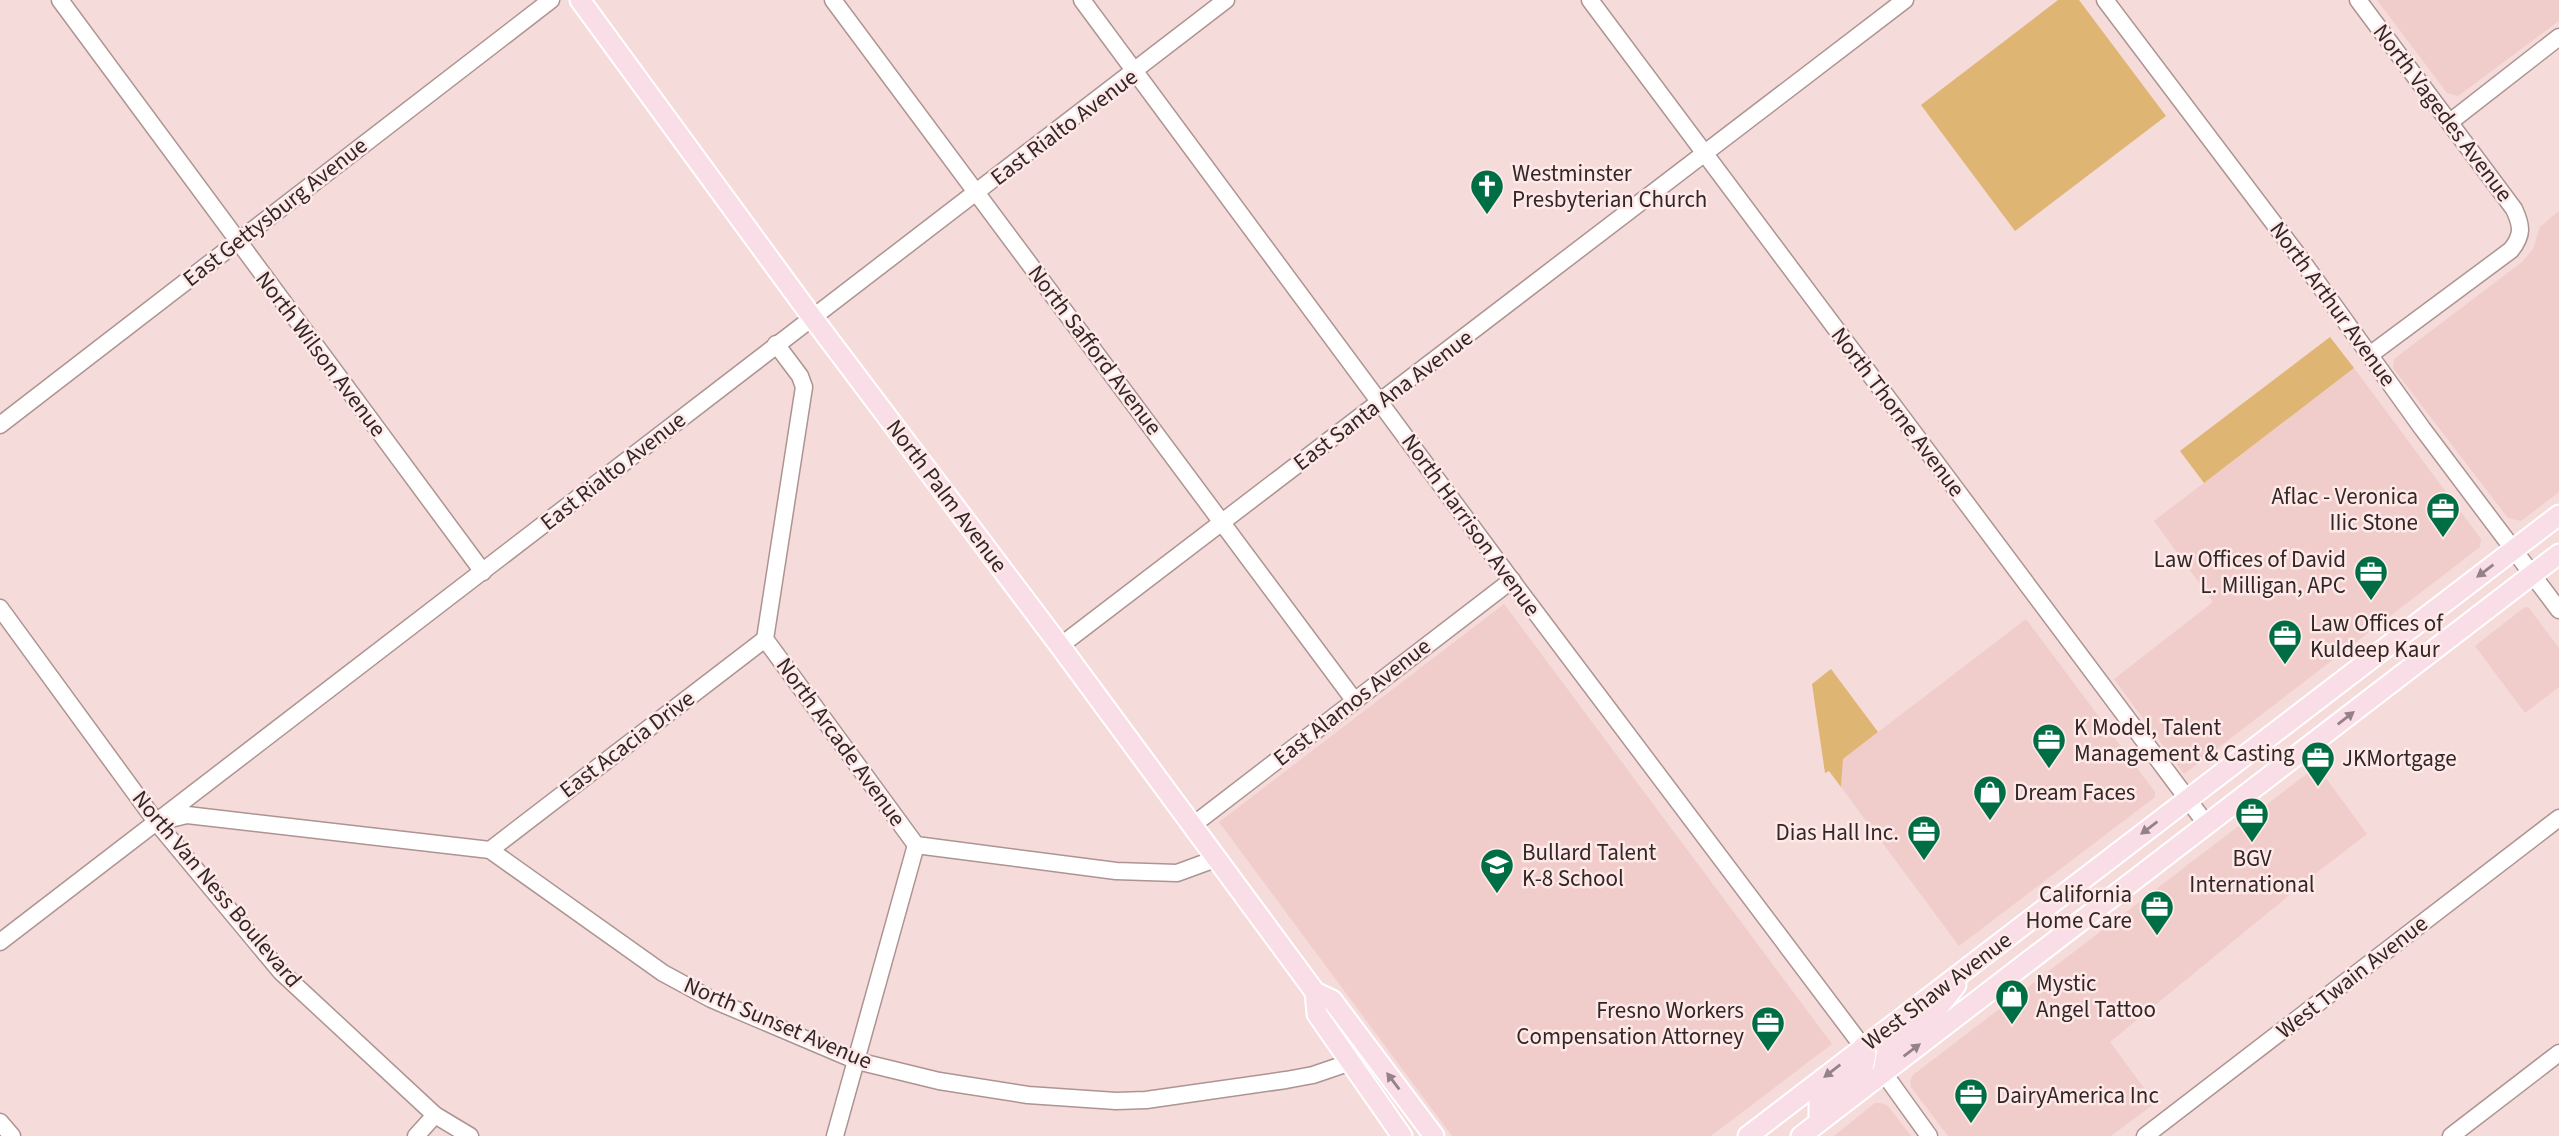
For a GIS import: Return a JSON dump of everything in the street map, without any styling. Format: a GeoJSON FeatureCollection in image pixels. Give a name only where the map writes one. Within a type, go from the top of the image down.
{"type":"FeatureCollection","features":[{"type":"Feature","properties":{"kind":"main road","name":"North Palm Avenue"},"geometry":{"type":"LineString","coordinates":[[580,0],[812,317],[1194,825],[1315,992],[1332,1000],[1434,1136]]}},
{"type":"Feature","properties":{"kind":"main road","name":"West Shaw Avenue"},"geometry":{"type":"LineString","coordinates":[[1748,1136],[2559,514]]}},
{"type":"Feature","properties":{"kind":"main road","name":"West Shaw Avenue"},"geometry":{"type":"LineString","coordinates":[[1801,1136],[2559,554]]}},
{"type":"Feature","properties":{"kind":"main road"},"geometry":{"type":"LineString","coordinates":[[1883,1073],[1887,1051],[1933,1014],[1971,965]]}},
{"type":"Feature","properties":{"kind":"main road","name":"North Palm Avenue"},"geometry":{"type":"LineString","coordinates":[[1315,992],[1317,1014],[1402,1136]]}},
{"type":"Feature","properties":{"kind":"main road"},"geometry":{"type":"LineString","coordinates":[[1819,1122],[1819,1103],[1863,1068],[1867,1054],[1863,1047]]}},
{"type":"Feature","properties":{"kind":"street","name":"North Wilson Avenue"},"geometry":{"type":"LineString","coordinates":[[60,0],[483,572]]}},
{"type":"Feature","properties":{"kind":"street","name":"East Gettysburg Avenue"},"geometry":{"type":"LineString","coordinates":[[0,425],[551,0]]}},
{"type":"Feature","properties":{"kind":"street","name":"North Safford Avenue"},"geometry":{"type":"LineString","coordinates":[[834,0],[1354,700]]}},
{"type":"Feature","properties":{"kind":"street","name":"North Harrison Avenue"},"geometry":{"type":"LineString","coordinates":[[1082,0],[1512,580],[1863,1047]]}},
{"type":"Feature","properties":{"kind":"street","name":"East Rialto Avenue"},"geometry":{"type":"LineString","coordinates":[[0,942],[776,344],[1136,72],[1226,0]]}},
{"type":"Feature","properties":{"kind":"street","name":"North Thorne Avenue"},"geometry":{"type":"LineString","coordinates":[[1590,0],[2207,825]]}},
{"type":"Feature","properties":{"kind":"street","name":"East Santa Ana Avenue"},"geometry":{"type":"LineString","coordinates":[[1060,646],[1905,0]]}},
{"type":"Feature","properties":{"kind":"street","name":"North Arthur Avenue"},"geometry":{"type":"LineString","coordinates":[[2105,0],[2559,610]]}},
{"type":"Feature","properties":{"kind":"street","name":"North Vagedes Avenue"},"geometry":{"type":"LineString","coordinates":[[2358,0],[2514,209],[2522,229],[2511,250],[2371,354]]}},
{"type":"Feature","properties":{"kind":"street"},"geometry":{"type":"LineString","coordinates":[[2450,122],[2559,37]]}},
{"type":"Feature","properties":{"kind":"street","name":"North Arcade Avenue"},"geometry":{"type":"LineString","coordinates":[[776,344],[800,376],[804,387],[765,639],[916,845],[1116,871],[1177,873],[1218,858]]}},
{"type":"Feature","properties":{"kind":"street","name":"East Alamos Avenue"},"geometry":{"type":"LineString","coordinates":[[1194,825],[1512,580]]}},
{"type":"Feature","properties":{"kind":"street","name":"North Van Ness Boulevard"},"geometry":{"type":"LineString","coordinates":[[0,608],[157,823],[281,972],[435,1115],[470,1136]]}},
{"type":"Feature","properties":{"kind":"street","name":"East Acacia Drive"},"geometry":{"type":"LineString","coordinates":[[490,850],[765,639]]}},
{"type":"Feature","properties":{"kind":"street","name":"North Sunset Avenue"},"geometry":{"type":"LineString","coordinates":[[157,823],[187,815],[490,850],[663,973],[711,999],[857,1061],[939,1081],[1016,1093],[1116,1101],[1175,1097],[1286,1080],[1314,1075],[1351,1062]]}},
{"type":"Feature","properties":{"kind":"street","name":"West Twain Avenue"},"geometry":{"type":"LineString","coordinates":[[2145,1136],[2559,818]]}},
{"type":"Feature","properties":{"kind":"street"},"geometry":{"type":"LineString","coordinates":[[835,1136],[916,845]]}},
{"type":"Feature","properties":{"kind":"street"},"geometry":{"type":"LineString","coordinates":[[2451,1136],[2559,1053]]}},
{"type":"Feature","properties":{"kind":"street"},"geometry":{"type":"LineString","coordinates":[[1883,1073],[1929,1136]]}},
{"type":"Feature","properties":{"kind":"street"},"geometry":{"type":"LineString","coordinates":[[416,1136],[435,1115]]}},
{"type":"Feature","properties":{"kind":"street"},"geometry":{"type":"LineString","coordinates":[[0,1122],[12,1136]]}},
{"type":"Feature","properties":{"kind":"shaded area"},"geometry":{"type":"Polygon","coordinates":[[[2058,0],[2079,0],[2166,116],[2015,231],[1921,105],[2058,0]]]}},
{"type":"Feature","properties":{"kind":"shaded area"},"geometry":{"type":"Polygon","coordinates":[[[2377,0],[2559,0],[2559,21],[2458,96],[2447,93],[2377,0]]]}},
{"type":"Feature","properties":{"kind":"shaded area"},"geometry":{"type":"Polygon","coordinates":[[[2559,211],[2559,492],[2521,521],[2508,518],[2393,368],[2394,359],[2522,262],[2533,249],[2540,227],[2559,211]]]}},
{"type":"Feature","properties":{"kind":"shaded area"},"geometry":{"type":"Polygon","coordinates":[[[2330,337],[2354,368],[2204,483],[2180,451],[2330,337]]]}},
{"type":"Feature","properties":{"kind":"shaded area"},"geometry":{"type":"Polygon","coordinates":[[[2354,368],[2481,539],[2480,547],[2184,774],[2114,679],[2213,602],[2154,521],[2354,368]]]}},
{"type":"Feature","properties":{"kind":"shaded area","name":"Bullard Talent K-8 School"},"geometry":{"type":"Polygon","coordinates":[[[1504,604],[1832,1044],[1711,1136],[1452,1136],[1219,822],[1504,604]]]}},
{"type":"Feature","properties":{"kind":"shaded area"},"geometry":{"type":"Polygon","coordinates":[[[2525,607],[2529,608],[2559,648],[2559,687],[2525,713],[2475,646],[2525,607]]]}},
{"type":"Feature","properties":{"kind":"shaded area"},"geometry":{"type":"Polygon","coordinates":[[[2026,619],[2155,792],[2155,797],[1959,946],[1841,787],[1843,759],[2026,619]]]}},
{"type":"Feature","properties":{"kind":"shaded area"},"geometry":{"type":"Polygon","coordinates":[[[1831,669],[1878,732],[1843,759],[1841,787],[1829,771],[1825,773],[1812,684],[1831,669]]]}},
{"type":"Feature","properties":{"kind":"shaded area"},"geometry":{"type":"Polygon","coordinates":[[[2317,766],[2367,834],[2110,1042],[2155,1103],[2111,1136],[1948,1136],[1911,1087],[1913,1075],[2317,766]]]}},
{"type":"Feature","properties":{"kind":"shaded area"},"geometry":{"type":"Polygon","coordinates":[[[1875,1103],[1888,1106],[1911,1136],[1834,1136],[1875,1103]]]}},
{"type":"Feature","properties":{"kind":"place","name":"Westminster Presbyterian Church"},"geometry":{"type":"Point","coordinates":[1487,216]}},
{"type":"Feature","properties":{"kind":"place","name":"Aflac - Veronica IIic Stone"},"geometry":{"type":"Point","coordinates":[2443,539]}},
{"type":"Feature","properties":{"kind":"place","name":"Law Offices of David L. Milligan, APC"},"geometry":{"type":"Point","coordinates":[2371,602]}},
{"type":"Feature","properties":{"kind":"place","name":"Law Offices of Kuldeep Kaur"},"geometry":{"type":"Point","coordinates":[2285,666]}},
{"type":"Feature","properties":{"kind":"place","name":"K Model, Talent Management & Casting"},"geometry":{"type":"Point","coordinates":[2049,770]}},
{"type":"Feature","properties":{"kind":"place","name":"JKMortgage"},"geometry":{"type":"Point","coordinates":[2318,788]}},
{"type":"Feature","properties":{"kind":"place","name":"Dream Faces"},"geometry":{"type":"Point","coordinates":[1990,822]}},
{"type":"Feature","properties":{"kind":"place","name":"BGV International"},"geometry":{"type":"Point","coordinates":[2252,844]}},
{"type":"Feature","properties":{"kind":"place","name":"Dias Hall Inc."},"geometry":{"type":"Point","coordinates":[1924,862]}},
{"type":"Feature","properties":{"kind":"place","name":"Bullard Talent K-8 School"},"geometry":{"type":"Point","coordinates":[1497,895]}},
{"type":"Feature","properties":{"kind":"place","name":"California Home Care"},"geometry":{"type":"Point","coordinates":[2157,937]}},
{"type":"Feature","properties":{"kind":"place","name":"Mystic Angel Tattoo"},"geometry":{"type":"Point","coordinates":[2012,1026]}},
{"type":"Feature","properties":{"kind":"place","name":"Fresno Workers Compensation Attorney"},"geometry":{"type":"Point","coordinates":[1768,1053]}},
{"type":"Feature","properties":{"kind":"place","name":"DairyAmerica Inc"},"geometry":{"type":"Point","coordinates":[1971,1125]}}]}
